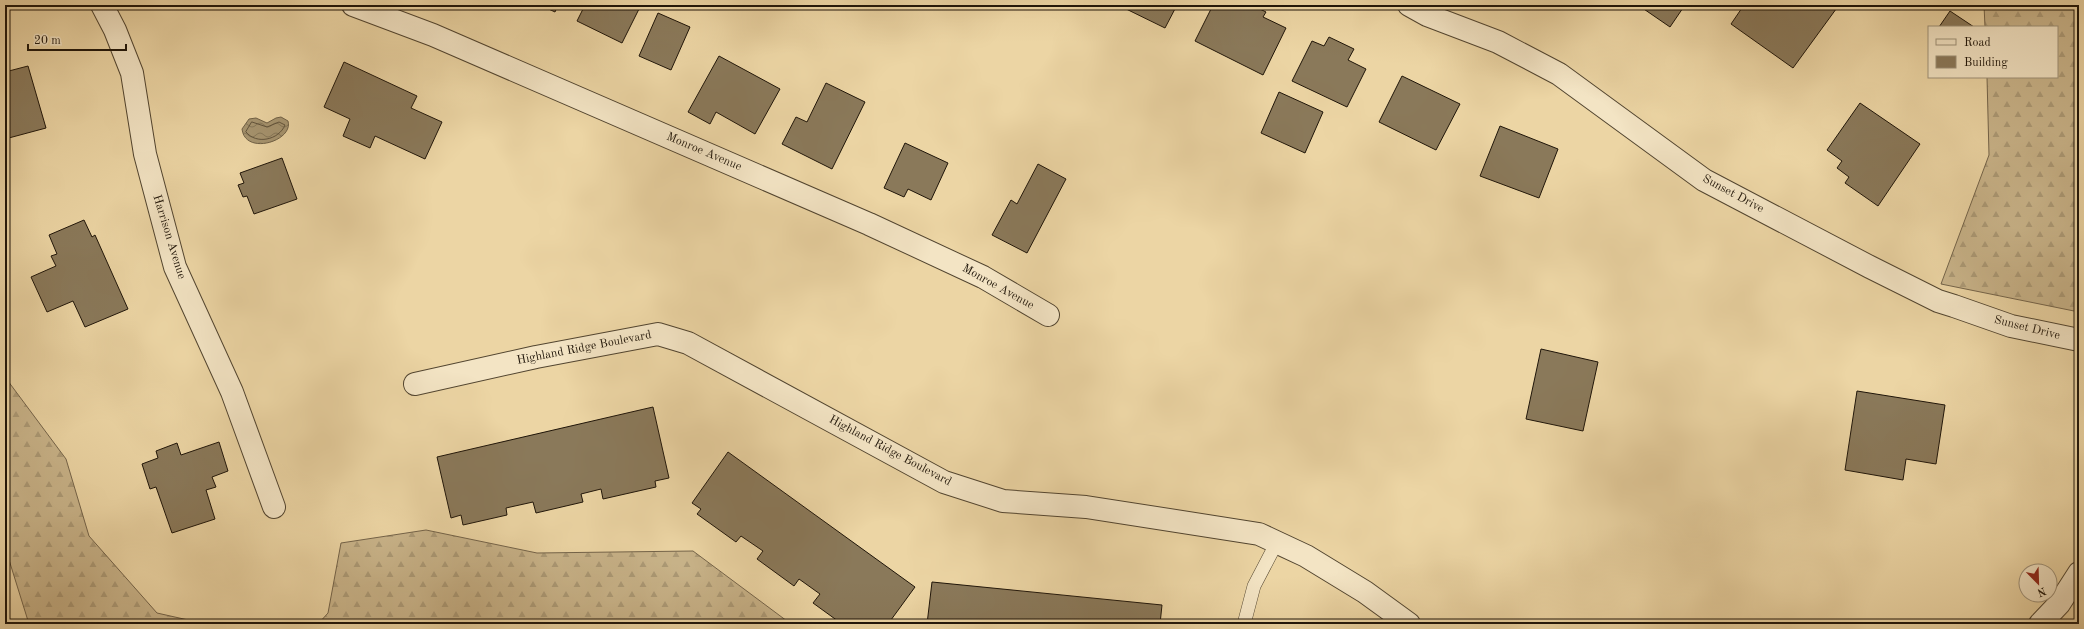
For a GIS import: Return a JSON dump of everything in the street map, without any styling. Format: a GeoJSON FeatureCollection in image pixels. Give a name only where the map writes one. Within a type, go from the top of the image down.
{"type":"FeatureCollection","features":[{"type":"Feature","properties":{"kind":"street","name":"Harrison Avenue"},"geometry":{"type":"LineString","coordinates":[[102,5],[115,30],[132,72],[145,154],[175,267],[232,392],[274,507]]}},
{"type":"Feature","properties":{"kind":"street","name":"Monroe Avenue"},"geometry":{"type":"LineString","coordinates":[[353,5],[434,35],[869,224],[983,277],[1048,315]]}},
{"type":"Feature","properties":{"kind":"street","name":"Sunset Drive"},"geometry":{"type":"LineString","coordinates":[[1408,5],[1427,15],[1498,42],[1559,74],[1704,180],[1870,267],[1938,300],[2011,326],[2079,340]]}},
{"type":"Feature","properties":{"kind":"street","name":"Highland Ridge Boulevard"},"geometry":{"type":"LineString","coordinates":[[415,384],[536,357],[658,334],[688,342],[944,482],[1003,501],[1086,507],[1259,534],[1306,556],[1365,592],[1409,624]]}},
{"type":"Feature","properties":{"kind":"street"},"geometry":{"type":"LineString","coordinates":[[2040,624],[2059,604],[2079,573]]}},
{"type":"Feature","properties":{"kind":"lane"},"geometry":{"type":"LineString","coordinates":[[1244,624],[1254,586],[1277,542]]}},
{"type":"Feature","properties":{"kind":"green space"},"geometry":{"type":"Polygon","coordinates":[[[1984,5],[2079,5],[2079,312],[1941,284],[1989,155],[1987,78],[2058,78],[2058,26],[1985,26],[1984,5]]]}},
{"type":"Feature","properties":{"kind":"green space"},"geometry":{"type":"Polygon","coordinates":[[[5,377],[66,459],[89,536],[157,613],[206,624],[29,624],[5,547],[5,377]]]}},
{"type":"Feature","properties":{"kind":"green space"},"geometry":{"type":"Polygon","coordinates":[[[426,530],[537,553],[693,551],[791,624],[318,624],[328,613],[341,543],[426,530]]]}},
{"type":"Feature","properties":{"kind":"water"},"geometry":{"type":"Polygon","coordinates":[[[281,117],[288,121],[288,128],[284,134],[277,139],[268,143],[259,144],[251,142],[245,137],[242,129],[249,119],[256,118],[267,123],[281,117]]]}},
{"type":"Feature","properties":{"kind":"building"},"geometry":{"type":"Polygon","coordinates":[[[540,5],[558,5],[555,12],[540,5]]]}},
{"type":"Feature","properties":{"kind":"building"},"geometry":{"type":"Polygon","coordinates":[[[585,5],[641,5],[622,43],[577,21],[585,5]]]}},
{"type":"Feature","properties":{"kind":"building"},"geometry":{"type":"Polygon","coordinates":[[[1118,5],[1177,5],[1165,28],[1118,5]]]}},
{"type":"Feature","properties":{"kind":"building"},"geometry":{"type":"Polygon","coordinates":[[[1213,5],[1232,5],[1236,7],[1237,5],[1252,5],[1266,12],[1263,17],[1286,28],[1263,75],[1195,41],[1213,5]]]}},
{"type":"Feature","properties":{"kind":"building"},"geometry":{"type":"Polygon","coordinates":[[[1638,5],[1685,5],[1670,27],[1638,5]]]}},
{"type":"Feature","properties":{"kind":"building"},"geometry":{"type":"Polygon","coordinates":[[[1744,5],[1839,5],[1793,68],[1731,24],[1744,5]]]}},
{"type":"Feature","properties":{"kind":"building"},"geometry":{"type":"Polygon","coordinates":[[[1950,11],[1972,26],[1940,26],[1950,11]]]}},
{"type":"Feature","properties":{"kind":"building"},"geometry":{"type":"Polygon","coordinates":[[[658,13],[690,27],[671,70],[639,56],[658,13]]]}},
{"type":"Feature","properties":{"kind":"building"},"geometry":{"type":"Polygon","coordinates":[[[1329,37],[1354,49],[1348,60],[1366,69],[1347,107],[1292,81],[1312,41],[1324,46],[1329,37]]]}},
{"type":"Feature","properties":{"kind":"building"},"geometry":{"type":"Polygon","coordinates":[[[719,56],[780,89],[755,134],[716,112],[710,124],[688,112],[719,56]]]}},
{"type":"Feature","properties":{"kind":"building"},"geometry":{"type":"Polygon","coordinates":[[[344,62],[417,96],[411,108],[442,122],[425,159],[375,136],[370,148],[343,136],[350,119],[324,107],[344,62]]]}},
{"type":"Feature","properties":{"kind":"building"},"geometry":{"type":"Polygon","coordinates":[[[28,66],[46,128],[5,139],[5,72],[28,66]]]}},
{"type":"Feature","properties":{"kind":"building"},"geometry":{"type":"Polygon","coordinates":[[[1402,76],[1460,104],[1436,150],[1379,122],[1402,76]]]}},
{"type":"Feature","properties":{"kind":"building"},"geometry":{"type":"Polygon","coordinates":[[[826,83],[865,102],[832,169],[782,144],[796,117],[807,122],[826,83]]]}},
{"type":"Feature","properties":{"kind":"building"},"geometry":{"type":"Polygon","coordinates":[[[1279,92],[1323,112],[1305,153],[1261,133],[1279,92]]]}},
{"type":"Feature","properties":{"kind":"building"},"geometry":{"type":"Polygon","coordinates":[[[1860,103],[1920,144],[1878,206],[1845,183],[1849,177],[1837,168],[1842,161],[1827,150],[1860,103]]]}},
{"type":"Feature","properties":{"kind":"building"},"geometry":{"type":"Polygon","coordinates":[[[1500,126],[1558,149],[1539,198],[1480,176],[1500,126]]]}},
{"type":"Feature","properties":{"kind":"building"},"geometry":{"type":"Polygon","coordinates":[[[905,143],[948,163],[931,200],[908,189],[904,197],[884,188],[905,143]]]}},
{"type":"Feature","properties":{"kind":"building"},"geometry":{"type":"Polygon","coordinates":[[[282,158],[297,199],[254,214],[247,196],[243,197],[238,185],[244,183],[240,173],[282,158]]]}},
{"type":"Feature","properties":{"kind":"building"},"geometry":{"type":"Polygon","coordinates":[[[1038,164],[1066,179],[1027,253],[992,235],[1011,200],[1017,204],[1038,164]]]}},
{"type":"Feature","properties":{"kind":"building"},"geometry":{"type":"Polygon","coordinates":[[[84,220],[92,237],[95,235],[128,309],[85,327],[73,301],[47,312],[31,277],[56,266],[51,256],[57,254],[49,235],[84,220]]]}},
{"type":"Feature","properties":{"kind":"building"},"geometry":{"type":"Polygon","coordinates":[[[1541,349],[1598,362],[1583,431],[1526,419],[1541,349]]]}},
{"type":"Feature","properties":{"kind":"building"},"geometry":{"type":"Polygon","coordinates":[[[1857,391],[1945,405],[1936,464],[1906,459],[1903,480],[1845,470],[1857,391]]]}},
{"type":"Feature","properties":{"kind":"building"},"geometry":{"type":"Polygon","coordinates":[[[653,407],[669,478],[655,481],[656,487],[603,499],[601,489],[581,494],[583,502],[536,513],[533,502],[506,508],[507,515],[463,525],[461,515],[451,518],[437,457],[653,407]]]}},
{"type":"Feature","properties":{"kind":"building"},"geometry":{"type":"Polygon","coordinates":[[[219,442],[228,471],[212,477],[216,487],[206,490],[215,519],[172,533],[156,487],[150,489],[142,464],[158,458],[156,451],[177,443],[181,455],[219,442]]]}},
{"type":"Feature","properties":{"kind":"building"},"geometry":{"type":"Polygon","coordinates":[[[728,452],[915,587],[888,624],[842,624],[813,603],[820,594],[799,579],[794,586],[757,559],[763,551],[741,536],[736,542],[697,514],[701,509],[692,503],[728,452]]]}},
{"type":"Feature","properties":{"kind":"building"},"geometry":{"type":"Polygon","coordinates":[[[932,582],[1162,605],[1160,624],[927,624],[932,582]]]}}]}
